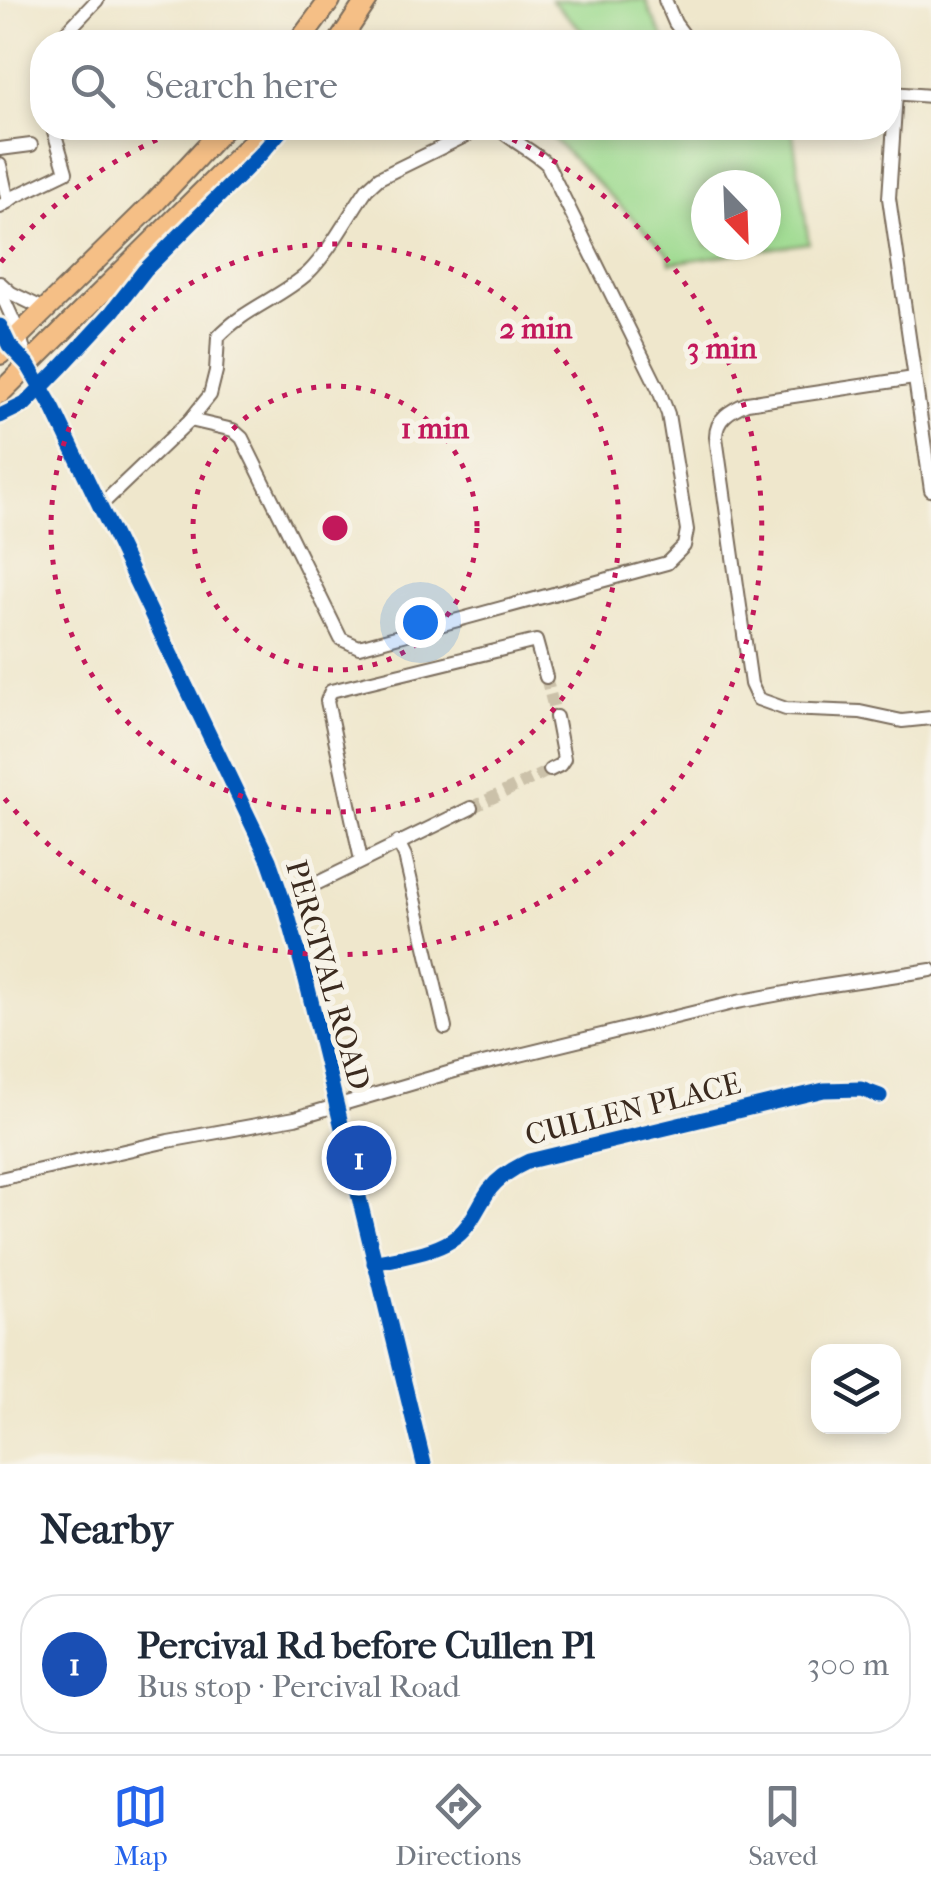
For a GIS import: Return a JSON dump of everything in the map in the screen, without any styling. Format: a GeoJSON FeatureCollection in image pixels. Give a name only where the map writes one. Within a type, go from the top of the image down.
{"type":"FeatureCollection","features":[{"type":"Feature","properties":{"kind":"highway"},"geometry":{"type":"LineString","coordinates":[[308,30],[330,0]]}},
{"type":"Feature","properties":{"kind":"highway"},"geometry":{"type":"LineString","coordinates":[[346,30],[366,0]]}},
{"type":"Feature","properties":{"kind":"highway"},"geometry":{"type":"LineString","coordinates":[[7,340],[46,310],[213,140]]}},
{"type":"Feature","properties":{"kind":"highway"},"geometry":{"type":"LineString","coordinates":[[0,393],[255,140]]}},
{"type":"Feature","properties":{"kind":"street"},"geometry":{"type":"LineString","coordinates":[[69,30],[98,0]]}},
{"type":"Feature","properties":{"kind":"street"},"geometry":{"type":"LineString","coordinates":[[664,0],[680,30]]}},
{"type":"Feature","properties":{"kind":"street"},"geometry":{"type":"LineString","coordinates":[[901,94],[931,96]]}},
{"type":"Feature","properties":{"kind":"street"},"geometry":{"type":"LineString","coordinates":[[0,165],[4,204],[66,172],[57,140]]}},
{"type":"Feature","properties":{"kind":"street"},"geometry":{"type":"LineString","coordinates":[[100,506],[190,420],[210,395],[218,337],[244,314],[311,270],[367,189],[379,178],[457,140]]}},
{"type":"Feature","properties":{"kind":"street"},"geometry":{"type":"LineString","coordinates":[[190,420],[233,430],[242,438],[342,639],[358,647],[667,563],[684,546],[688,530],[668,414],[547,164],[516,140]]}},
{"type":"Feature","properties":{"kind":"street"},"geometry":{"type":"LineString","coordinates":[[891,140],[889,198],[931,490]]}},
{"type":"Feature","properties":{"kind":"street"},"geometry":{"type":"LineString","coordinates":[[0,149],[31,144]]}},
{"type":"Feature","properties":{"kind":"street"},"geometry":{"type":"LineString","coordinates":[[0,287],[46,310]]}},
{"type":"Feature","properties":{"kind":"street","name":"PERCIVAL ROAD"},"geometry":{"type":"LineString","coordinates":[[0,287],[7,340],[44,391],[247,812],[283,900],[424,1464]]}},
{"type":"Feature","properties":{"kind":"street"},"geometry":{"type":"LineString","coordinates":[[914,378],[747,403],[720,420],[716,437],[755,696],[786,709],[860,712],[902,721],[931,718]]}},
{"type":"Feature","properties":{"kind":"street"},"geometry":{"type":"LineString","coordinates":[[361,860],[327,701],[330,691],[536,641],[546,677]]}},
{"type":"Feature","properties":{"kind":"street"},"geometry":{"type":"LineString","coordinates":[[550,770],[564,759],[556,717]]}},
{"type":"Feature","properties":{"kind":"street"},"geometry":{"type":"LineString","coordinates":[[283,900],[471,808]]}},
{"type":"Feature","properties":{"kind":"street"},"geometry":{"type":"LineString","coordinates":[[398,842],[445,1028]]}},
{"type":"Feature","properties":{"kind":"street"},"geometry":{"type":"LineString","coordinates":[[0,1179],[168,1141],[295,1118],[458,1070],[720,1006],[818,986],[931,970]]}},
{"type":"Feature","properties":{"kind":"street","name":"CULLEN PLACE"},"geometry":{"type":"LineString","coordinates":[[374,1263],[452,1240],[469,1224],[496,1182],[529,1161],[824,1090],[862,1089],[880,1096]]}},
{"type":"Feature","properties":{"kind":"green space"},"geometry":{"type":"Polygon","coordinates":[[[551,0],[646,0],[660,30],[582,30],[551,0]]]}},
{"type":"Feature","properties":{"kind":"green space"},"geometry":{"type":"Polygon","coordinates":[[[554,140],[794,140],[809,243],[781,247],[781,170],[691,170],[691,260],[670,263],[668,253],[554,140]]]}},
{"type":"Feature","properties":{"kind":"tunnel"},"geometry":{"type":"LineString","coordinates":[[546,677],[556,717]]}},
{"type":"Feature","properties":{"kind":"tunnel"},"geometry":{"type":"LineString","coordinates":[[471,808],[550,770]]}},
{"type":"Feature","properties":{"kind":"cycle path"},"geometry":{"type":"LineString","coordinates":[[0,416],[25,404],[112,312],[145,270],[273,140]]}},
{"type":"Feature","properties":{"kind":"cycle path"},"geometry":{"type":"LineString","coordinates":[[0,326],[53,408],[269,860],[306,980],[424,1464]]}},
{"type":"Feature","properties":{"kind":"cycle path"},"geometry":{"type":"LineString","coordinates":[[374,1263],[424,1252],[452,1240],[469,1223],[494,1184],[529,1161],[824,1090],[861,1089],[880,1096]]}},
{"type":"Feature","properties":{"kind":"place","name":"Percival Rd before Cullen Pl"},"geometry":{"type":"Point","coordinates":[359,1158]}}]}
